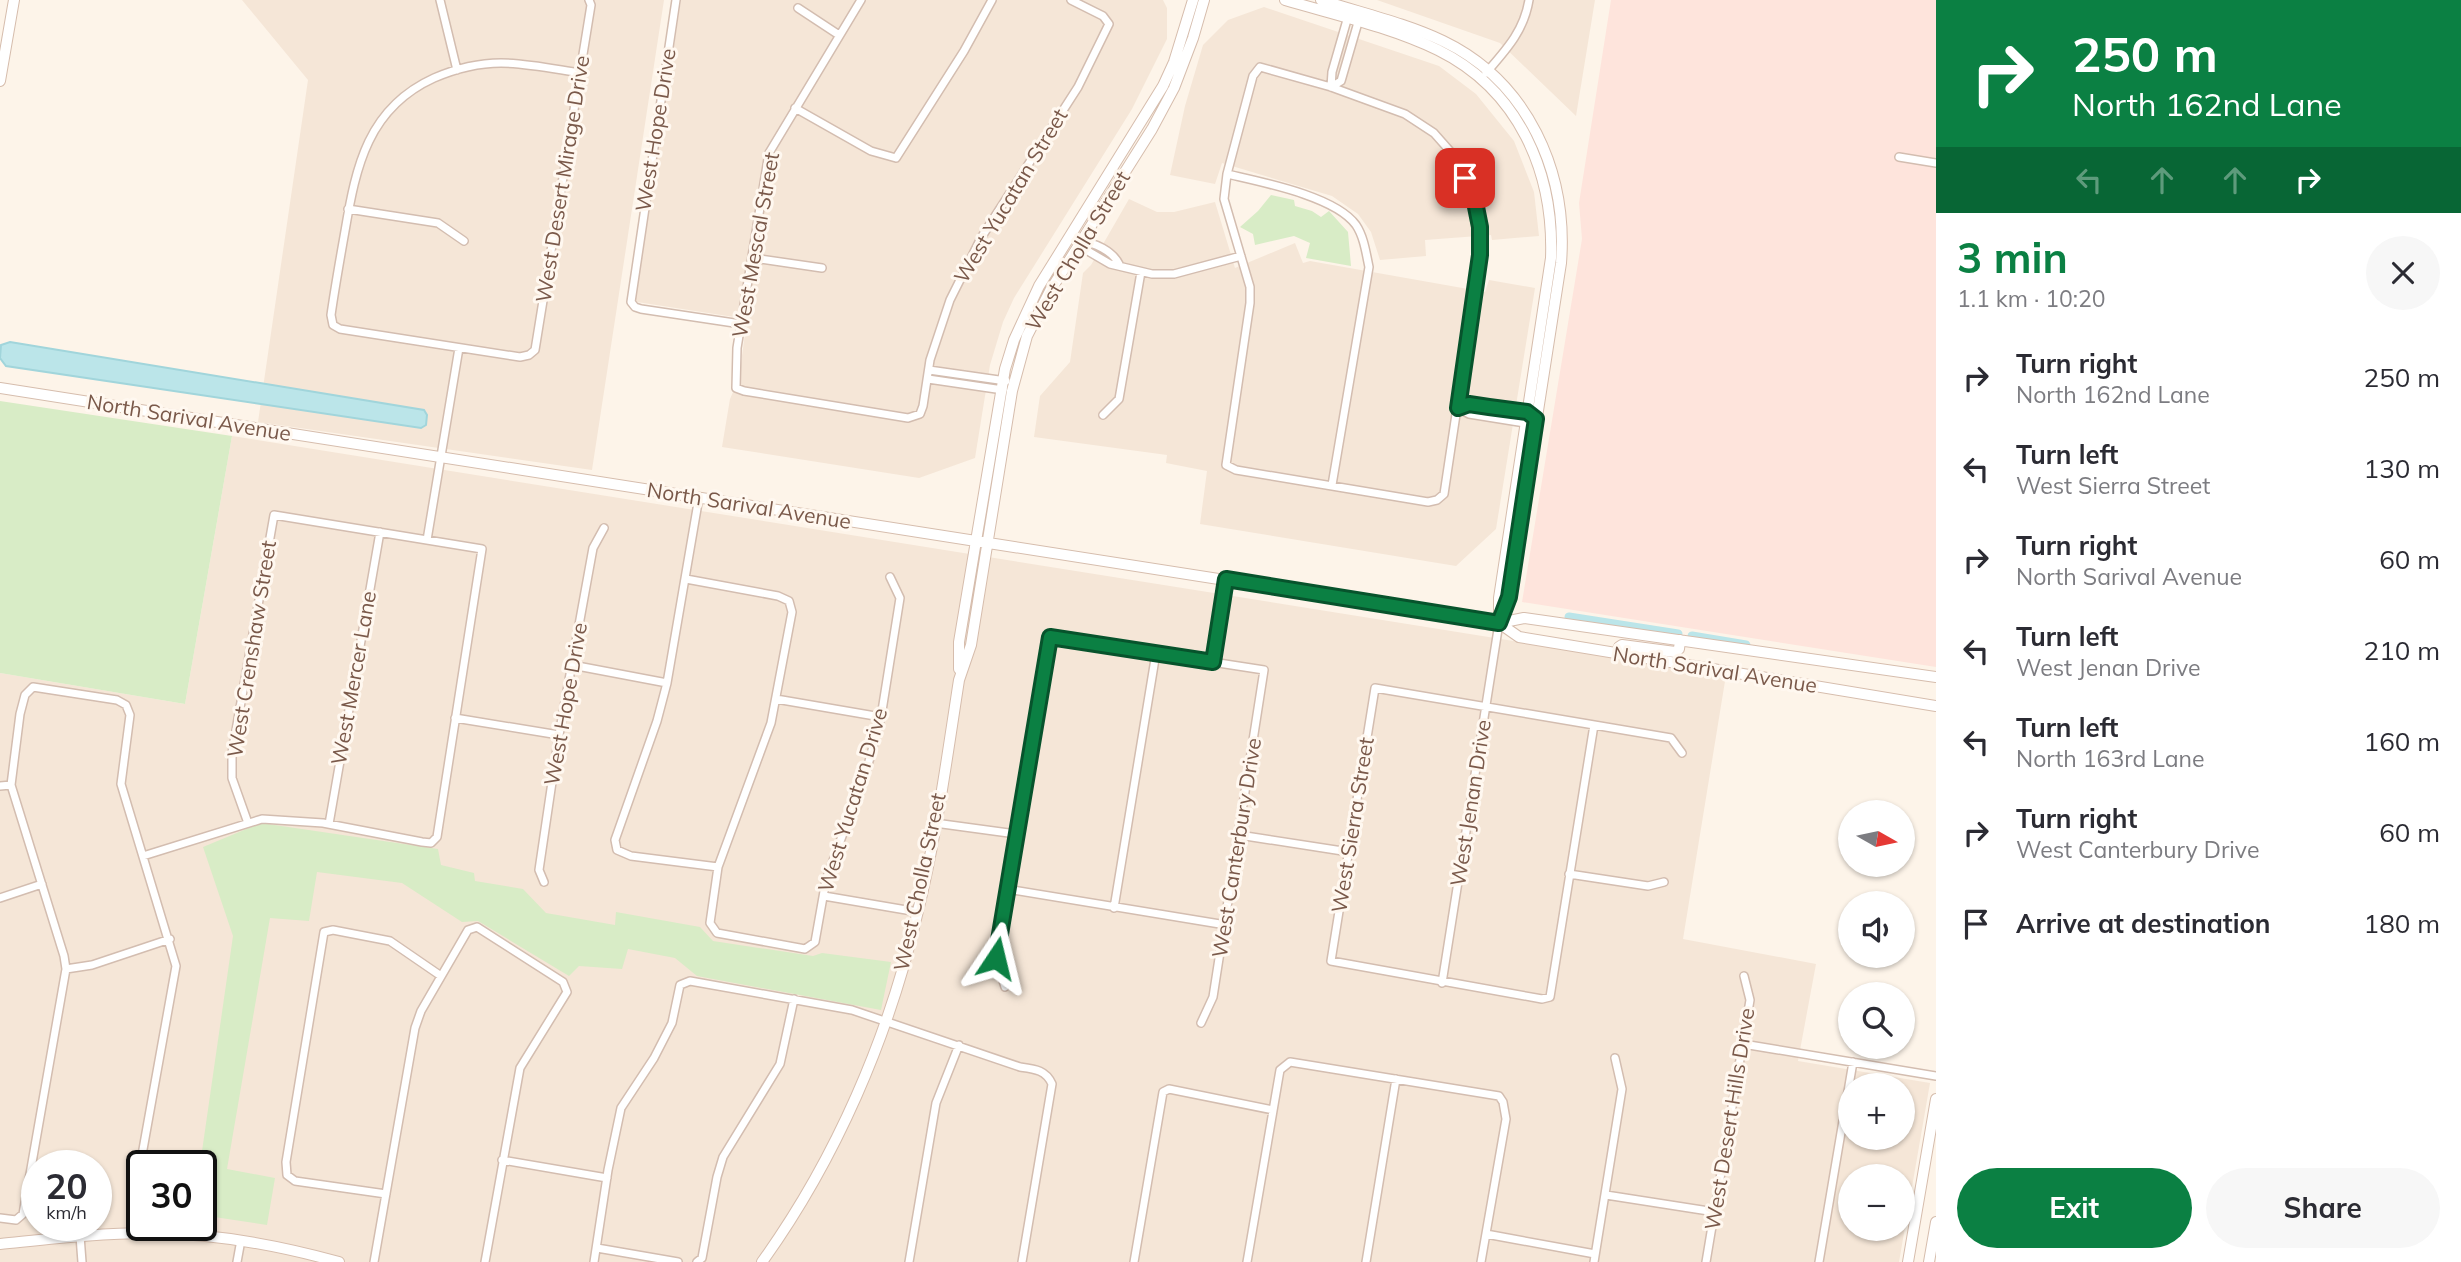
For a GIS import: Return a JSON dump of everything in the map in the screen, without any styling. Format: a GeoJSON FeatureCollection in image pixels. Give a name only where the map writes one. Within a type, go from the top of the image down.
{"type":"FeatureCollection","features":[{"type":"Feature","properties":{"kind":"street"},"geometry":{"type":"LineString","coordinates":[[0,81],[14,0]]}},
{"type":"Feature","properties":{"kind":"street"},"geometry":{"type":"LineString","coordinates":[[440,0],[457,70]]}},
{"type":"Feature","properties":{"kind":"street","name":"West Desert Mirage Drive"},"geometry":{"type":"LineString","coordinates":[[459,348],[520,357],[535,350],[591,5],[589,0]]}},
{"type":"Feature","properties":{"kind":"street","name":"West Hope Drive"},"geometry":{"type":"LineString","coordinates":[[676,0],[631,302],[641,309],[741,324]]}},
{"type":"Feature","properties":{"kind":"street","name":"West Mescal Street"},"geometry":{"type":"LineString","coordinates":[[860,0],[769,152],[737,348],[736,388],[908,418],[920,414]]}},
{"type":"Feature","properties":{"kind":"street"},"geometry":{"type":"LineString","coordinates":[[795,108],[871,151],[896,158],[964,51],[992,0]]}},
{"type":"Feature","properties":{"kind":"street","name":"West Yucatan Street"},"geometry":{"type":"LineString","coordinates":[[920,414],[944,312],[981,238],[1078,87],[1109,23],[1103,16],[1071,0]]}},
{"type":"Feature","properties":{"kind":"street","name":"West Cholla Street"},"geometry":{"type":"LineString","coordinates":[[960,680],[959,642],[976,541],[1008,386],[1031,324],[1163,86],[1174,62],[1193,0]]}},
{"type":"Feature","properties":{"kind":"street","name":"West Cholla Street"},"geometry":{"type":"LineString","coordinates":[[1076,239],[1152,129],[1174,88],[1190,48],[1204,0]]}},
{"type":"Feature","properties":{"kind":"street"},"geometry":{"type":"LineString","coordinates":[[1285,0],[1408,27],[1469,56],[1485,75]]}},
{"type":"Feature","properties":{"kind":"street"},"geometry":{"type":"LineString","coordinates":[[1321,0],[1348,14]]}},
{"type":"Feature","properties":{"kind":"street"},"geometry":{"type":"LineString","coordinates":[[1485,75],[1515,39],[1525,19],[1529,0]]}},
{"type":"Feature","properties":{"kind":"street"},"geometry":{"type":"LineString","coordinates":[[798,8],[839,35]]}},
{"type":"Feature","properties":{"kind":"street"},"geometry":{"type":"LineString","coordinates":[[1331,87],[1332,72],[1348,14]]}},
{"type":"Feature","properties":{"kind":"street"},"geometry":{"type":"LineString","coordinates":[[1360,17],[1485,75]]}},
{"type":"Feature","properties":{"kind":"street"},"geometry":{"type":"LineString","coordinates":[[1331,87],[1340,81],[1360,17]]}},
{"type":"Feature","properties":{"kind":"street"},"geometry":{"type":"LineString","coordinates":[[427,540],[459,348],[340,329],[333,325],[331,315],[354,178],[363,152],[385,117],[397,101],[423,83],[457,70],[501,63],[580,73]]}},
{"type":"Feature","properties":{"kind":"street"},"geometry":{"type":"LineString","coordinates":[[1261,67],[1331,87],[1405,114],[1434,133],[1457,159],[1474,197],[1480,227],[1480,255],[1444,495],[1437,500],[1428,502],[1236,470],[1226,465],[1250,303],[1250,287],[1224,199],[1227,174],[1253,76],[1261,67]]}},
{"type":"Feature","properties":{"kind":"street","name":"West Jenan Drive"},"geometry":{"type":"LineString","coordinates":[[1485,75],[1506,87],[1541,140],[1553,172],[1563,228],[1561,263],[1509,597],[1499,623]]}},
{"type":"Feature","properties":{"kind":"street","name":"West Jenan Drive"},"geometry":{"type":"LineString","coordinates":[[1442,983],[1499,623],[1499,598],[1552,230],[1539,163],[1516,120],[1485,75]]}},
{"type":"Feature","properties":{"kind":"street"},"geometry":{"type":"LineString","coordinates":[[1899,157],[1936,163]]}},
{"type":"Feature","properties":{"kind":"street"},"geometry":{"type":"LineString","coordinates":[[1227,174],[1327,202],[1355,225],[1363,241],[1369,267],[1332,485]]}},
{"type":"Feature","properties":{"kind":"street"},"geometry":{"type":"LineString","coordinates":[[348,209],[438,223],[464,241]]}},
{"type":"Feature","properties":{"kind":"street"},"geometry":{"type":"LineString","coordinates":[[1076,239],[1107,251],[1119,264],[1140,272],[1174,274],[1241,256]]}},
{"type":"Feature","properties":{"kind":"street"},"geometry":{"type":"LineString","coordinates":[[753,258],[822,268]]}},
{"type":"Feature","properties":{"kind":"street"},"geometry":{"type":"LineString","coordinates":[[1103,415],[1119,399],[1140,272]]}},
{"type":"Feature","properties":{"kind":"street"},"geometry":{"type":"LineString","coordinates":[[929,370],[1008,386]]}},
{"type":"Feature","properties":{"kind":"street"},"geometry":{"type":"LineString","coordinates":[[928,379],[1008,386]]}},
{"type":"Feature","properties":{"kind":"street","name":"West Cholla Street"},"geometry":{"type":"LineString","coordinates":[[762,1262],[835,1144],[886,1023],[918,912],[960,680],[971,645],[988,542],[1008,386]]}},
{"type":"Feature","properties":{"kind":"street","name":"North Sarival Avenue"},"geometry":{"type":"LineString","coordinates":[[0,388],[1499,623],[1524,618],[1936,677]]}},
{"type":"Feature","properties":{"kind":"street"},"geometry":{"type":"LineString","coordinates":[[1458,408],[1469,404],[1536,419]]}},
{"type":"Feature","properties":{"kind":"street"},"geometry":{"type":"LineString","coordinates":[[686,579],[778,596],[789,601],[792,612],[771,723],[718,867],[631,856],[617,850],[615,840],[657,722],[667,683],[699,497]]}},
{"type":"Feature","properties":{"kind":"street","name":"West Crenshaw Street"},"geometry":{"type":"LineString","coordinates":[[248,823],[232,778],[232,752],[274,515],[380,532]]}},
{"type":"Feature","properties":{"kind":"street","name":"West Hope Drive"},"geometry":{"type":"LineString","coordinates":[[544,881],[539,870],[559,735],[593,548],[604,528]]}},
{"type":"Feature","properties":{"kind":"street"},"geometry":{"type":"LineString","coordinates":[[143,856],[262,819],[329,824],[431,843],[436,837],[482,549],[380,532]]}},
{"type":"Feature","properties":{"kind":"street","name":"West Mercer Lane"},"geometry":{"type":"LineString","coordinates":[[329,824],[380,532]]}},
{"type":"Feature","properties":{"kind":"street","name":"West Yucatan Drive"},"geometry":{"type":"LineString","coordinates":[[718,867],[710,923],[717,933],[805,948],[815,942],[826,880],[868,765],[880,717],[900,598],[890,577]]}},
{"type":"Feature","properties":{"kind":"street"},"geometry":{"type":"LineString","coordinates":[[1004,988],[996,958],[1050,637],[1213,662],[1226,579]]}},
{"type":"Feature","properties":{"kind":"street","name":"North Sarival Avenue"},"geometry":{"type":"LineString","coordinates":[[1499,623],[1519,637],[1936,706]]}},
{"type":"Feature","properties":{"kind":"street"},"geometry":{"type":"LineString","coordinates":[[1617,653],[1622,645],[1675,652],[1679,649],[1680,640]]}},
{"type":"Feature","properties":{"kind":"street"},"geometry":{"type":"LineString","coordinates":[[1114,908],[1156,653]]}},
{"type":"Feature","properties":{"kind":"street","name":"West Canterbury Drive"},"geometry":{"type":"LineString","coordinates":[[1201,1023],[1213,997],[1226,925],[1264,670],[1213,662]]}},
{"type":"Feature","properties":{"kind":"street"},"geometry":{"type":"LineString","coordinates":[[572,665],[667,683]]}},
{"type":"Feature","properties":{"kind":"street"},"geometry":{"type":"LineString","coordinates":[[0,1218],[16,1220],[23,1214],[66,969],[11,785],[24,695],[33,687],[117,700],[126,705],[130,715],[121,784],[176,966],[143,1150]]}},
{"type":"Feature","properties":{"kind":"street","name":"West Sierra Street"},"geometry":{"type":"LineString","coordinates":[[1442,983],[1331,961],[1375,688],[1486,707]]}},
{"type":"Feature","properties":{"kind":"street"},"geometry":{"type":"LineString","coordinates":[[776,699],[880,717]]}},
{"type":"Feature","properties":{"kind":"street"},"geometry":{"type":"LineString","coordinates":[[1486,707],[1671,738],[1682,753]]}},
{"type":"Feature","properties":{"kind":"street"},"geometry":{"type":"LineString","coordinates":[[455,718],[559,735]]}},
{"type":"Feature","properties":{"kind":"street"},"geometry":{"type":"LineString","coordinates":[[1442,983],[1542,999],[1550,997],[1594,725]]}},
{"type":"Feature","properties":{"kind":"street"},"geometry":{"type":"LineString","coordinates":[[0,786],[11,785]]}},
{"type":"Feature","properties":{"kind":"street"},"geometry":{"type":"LineString","coordinates":[[935,822],[1016,834]]}},
{"type":"Feature","properties":{"kind":"street"},"geometry":{"type":"LineString","coordinates":[[1239,835],[1349,852]]}},
{"type":"Feature","properties":{"kind":"street"},"geometry":{"type":"LineString","coordinates":[[1569,874],[1648,886],[1664,882]]}},
{"type":"Feature","properties":{"kind":"street"},"geometry":{"type":"LineString","coordinates":[[0,898],[42,884]]}},
{"type":"Feature","properties":{"kind":"street"},"geometry":{"type":"LineString","coordinates":[[1007,889],[1226,925]]}},
{"type":"Feature","properties":{"kind":"street"},"geometry":{"type":"LineString","coordinates":[[824,896],[918,912]]}},
{"type":"Feature","properties":{"kind":"street"},"geometry":{"type":"LineString","coordinates":[[374,1262],[415,1028],[421,1012],[468,930],[477,927],[563,982],[567,992],[520,1068],[485,1262]]}},
{"type":"Feature","properties":{"kind":"street"},"geometry":{"type":"LineString","coordinates":[[386,1194],[295,1181],[287,1175],[286,1162],[324,932],[334,930],[390,941],[441,976]]}},
{"type":"Feature","properties":{"kind":"street"},"geometry":{"type":"LineString","coordinates":[[66,969],[92,965],[170,939]]}},
{"type":"Feature","properties":{"kind":"street","name":"West Desert Hills Drive"},"geometry":{"type":"LineString","coordinates":[[1706,1262],[1750,1000],[1744,976]]}},
{"type":"Feature","properties":{"kind":"street"},"geometry":{"type":"LineString","coordinates":[[594,1262],[621,1108],[654,1058],[671,1023],[680,985],[690,981],[852,1010],[1048,1075],[1052,1084],[1021,1262]]}},
{"type":"Feature","properties":{"kind":"street"},"geometry":{"type":"LineString","coordinates":[[697,1262],[702,1258],[723,1157],[780,1064],[794,999]]}},
{"type":"Feature","properties":{"kind":"street"},"geometry":{"type":"LineString","coordinates":[[1743,1044],[1936,1076]]}},
{"type":"Feature","properties":{"kind":"street"},"geometry":{"type":"LineString","coordinates":[[909,1262],[936,1103],[959,1045]]}},
{"type":"Feature","properties":{"kind":"street"},"geometry":{"type":"LineString","coordinates":[[1486,1234],[1594,1258],[1622,1089],[1615,1058]]}},
{"type":"Feature","properties":{"kind":"street"},"geometry":{"type":"LineString","coordinates":[[1247,1262],[1280,1070],[1290,1062],[1499,1096],[1506,1119],[1482,1262]]}},
{"type":"Feature","properties":{"kind":"street"},"geometry":{"type":"LineString","coordinates":[[1819,1262],[1853,1062]]}},
{"type":"Feature","properties":{"kind":"street"},"geometry":{"type":"LineString","coordinates":[[1366,1262],[1396,1079]]}},
{"type":"Feature","properties":{"kind":"street"},"geometry":{"type":"LineString","coordinates":[[1134,1262],[1163,1092],[1169,1089],[1273,1110]]}},
{"type":"Feature","properties":{"kind":"street"},"geometry":{"type":"LineString","coordinates":[[1908,1262],[1936,1099]]}},
{"type":"Feature","properties":{"kind":"street"},"geometry":{"type":"LineString","coordinates":[[502,1160],[607,1178]]}},
{"type":"Feature","properties":{"kind":"street"},"geometry":{"type":"LineString","coordinates":[[1606,1195],[1715,1212]]}},
{"type":"Feature","properties":{"kind":"street"},"geometry":{"type":"LineString","coordinates":[[1929,1262],[1936,1222]]}},
{"type":"Feature","properties":{"kind":"street"},"geometry":{"type":"LineString","coordinates":[[217,1238],[280,1246],[339,1262]]}},
{"type":"Feature","properties":{"kind":"street"},"geometry":{"type":"LineString","coordinates":[[237,1262],[241,1240]]}},
{"type":"Feature","properties":{"kind":"street"},"geometry":{"type":"LineString","coordinates":[[0,1244],[30,1241]]}},
{"type":"Feature","properties":{"kind":"street"},"geometry":{"type":"LineString","coordinates":[[80,1241],[82,1262]]}},
{"type":"Feature","properties":{"kind":"street"},"geometry":{"type":"LineString","coordinates":[[597,1248],[678,1262]]}},
{"type":"Feature","properties":{"kind":"shaded area"},"geometry":{"type":"Polygon","coordinates":[[[242,0],[664,0],[592,470],[258,422],[308,80],[242,0]]]}},
{"type":"Feature","properties":{"kind":"shaded area"},"geometry":{"type":"Polygon","coordinates":[[[681,0],[1163,0],[1167,8],[1167,39],[1132,109],[1014,298],[1003,322],[990,365],[975,458],[919,478],[722,447],[730,399],[739,378],[747,319],[637,302],[635,299],[681,0]]]}},
{"type":"Feature","properties":{"kind":"shaded area"},"geometry":{"type":"Polygon","coordinates":[[[1377,0],[1595,0],[1576,116],[1500,43],[1377,0]]]}},
{"type":"Feature","properties":{"kind":"shaded area"},"geometry":{"type":"Polygon","coordinates":[[[1611,0],[1936,0],[1936,667],[1522,602],[1582,239],[1579,203],[1611,0]]]}},
{"type":"Feature","properties":{"kind":"shaded area"},"geometry":{"type":"Polygon","coordinates":[[[1264,7],[1439,66],[1476,94],[1514,141],[1534,192],[1539,236],[1492,240],[1491,235],[1425,240],[1426,256],[1380,260],[1371,232],[1358,214],[1332,196],[1222,163],[1215,184],[1170,175],[1185,106],[1203,45],[1228,20],[1264,7]]]}},
{"type":"Feature","properties":{"kind":"shaded area"},"geometry":{"type":"Polygon","coordinates":[[[1129,199],[1157,212],[1174,212],[1215,202],[1235,268],[1295,243],[1303,263],[1310,261],[1485,292],[1489,280],[1535,288],[1496,529],[1456,566],[1200,524],[1207,471],[1166,463],[1167,455],[1034,437],[1040,396],[1070,362],[1083,273],[1091,265],[1129,199]]]}},
{"type":"Feature","properties":{"kind":"shaded area"},"geometry":{"type":"Polygon","coordinates":[[[232,436],[1726,675],[1683,939],[1816,964],[1798,1061],[1870,1073],[1838,1073],[1838,1150],[1915,1150],[1915,1080],[1930,1083],[1915,1170],[1915,1164],[1838,1164],[1838,1241],[1903,1241],[1899,1262],[0,1262],[0,673],[185,704],[232,436]]]}},
{"type":"Feature","properties":{"kind":"green space"},"geometry":{"type":"Polygon","coordinates":[[[1271,195],[1294,200],[1295,206],[1321,217],[1329,211],[1348,232],[1351,266],[1306,258],[1310,243],[1294,236],[1255,245],[1253,234],[1240,227],[1271,195]]]}},
{"type":"Feature","properties":{"kind":"green space"},"geometry":{"type":"Polygon","coordinates":[[[0,401],[232,436],[185,704],[0,673],[0,401]]]}},
{"type":"Feature","properties":{"kind":"green space"},"geometry":{"type":"Polygon","coordinates":[[[261,823],[438,849],[441,865],[474,873],[475,881],[523,889],[546,913],[615,925],[616,912],[700,927],[713,941],[813,956],[822,953],[891,962],[881,1010],[697,976],[675,958],[628,949],[622,969],[579,966],[569,976],[478,921],[462,922],[402,883],[317,872],[309,921],[270,918],[227,1169],[275,1178],[267,1225],[217,1217],[217,1150],[202,1150],[233,936],[203,847],[261,823]]]}},
{"type":"Feature","properties":{"kind":"water"},"geometry":{"type":"Polygon","coordinates":[[[10,342],[424,410],[427,415],[426,425],[421,428],[6,366],[0,358],[1,345],[10,342]]]}},
{"type":"Feature","properties":{"kind":"waterway"},"geometry":{"type":"LineString","coordinates":[[1569,617],[1678,634]]}},
{"type":"Feature","properties":{"kind":"waterway"},"geometry":{"type":"LineString","coordinates":[[1692,636],[1746,645]]}},
{"type":"Feature","properties":{"kind":"route"},"geometry":{"type":"LineString","coordinates":[[996,958],[1050,637],[1213,662],[1226,579],[1499,623],[1509,597],[1536,419],[1527,412],[1469,404],[1458,408],[1480,255],[1480,227],[1474,197],[1465,178]]}}]}
